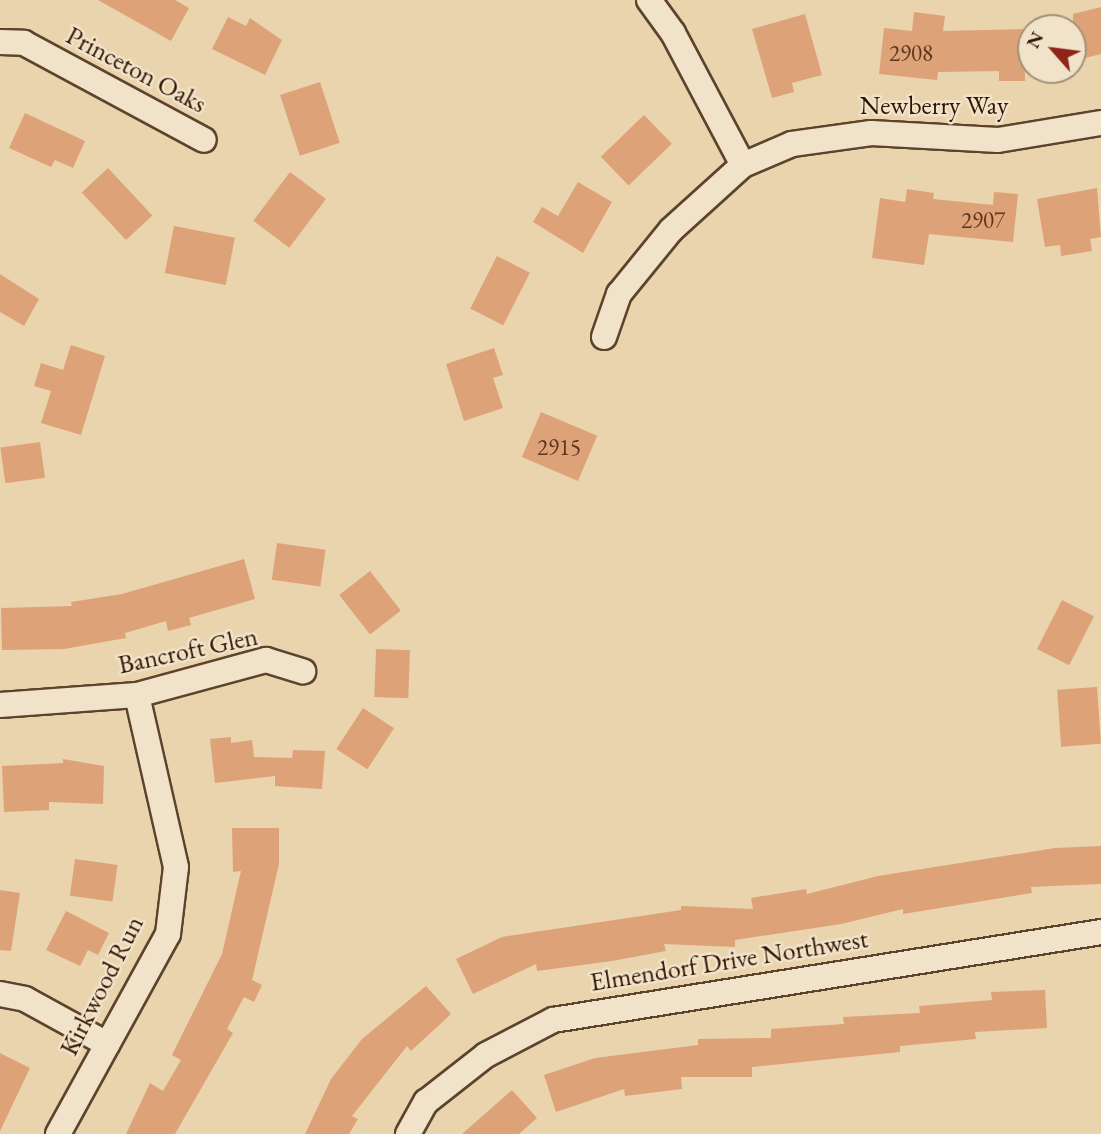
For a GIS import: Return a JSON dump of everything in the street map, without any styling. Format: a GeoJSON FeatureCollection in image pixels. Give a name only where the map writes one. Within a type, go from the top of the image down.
{"type":"FeatureCollection","features":[{"type":"Feature","properties":{"kind":"street"},"geometry":{"type":"LineString","coordinates":[[649,0],[673,33],[743,165]]}},
{"type":"Feature","properties":{"kind":"street","name":"Princeton Oaks"},"geometry":{"type":"LineString","coordinates":[[0,42],[24,43],[204,140]]}},
{"type":"Feature","properties":{"kind":"street","name":"Newberry Way"},"geometry":{"type":"LineString","coordinates":[[604,337],[619,294],[671,230],[743,165],[792,144],[871,133],[998,140],[1101,123]]}},
{"type":"Feature","properties":{"kind":"street","name":"Bancroft Glen"},"geometry":{"type":"LineString","coordinates":[[0,705],[137,695],[266,660],[303,671]]}},
{"type":"Feature","properties":{"kind":"street","name":"Kirkwood Run"},"geometry":{"type":"LineString","coordinates":[[58,1134],[167,934],[176,866],[137,695]]}},
{"type":"Feature","properties":{"kind":"street","name":"Elmendorf Drive Northwest"},"geometry":{"type":"LineString","coordinates":[[408,1134],[426,1102],[486,1055],[554,1020],[1101,932]]}},
{"type":"Feature","properties":{"kind":"street"},"geometry":{"type":"LineString","coordinates":[[0,993],[25,999],[107,1044]]}},
{"type":"Feature","properties":{"kind":"building"},"geometry":{"type":"Polygon","coordinates":[[[98,0],[175,0],[189,8],[171,41],[98,0]]]}},
{"type":"Feature","properties":{"kind":"building"},"geometry":{"type":"Polygon","coordinates":[[[1101,7],[1101,54],[1087,58],[1087,14],[1073,14],[1101,7]]]}},
{"type":"Feature","properties":{"kind":"building"},"geometry":{"type":"Polygon","coordinates":[[[914,12],[945,16],[943,31],[1017,29],[1017,81],[999,81],[999,71],[938,72],[937,80],[879,74],[884,28],[912,31],[914,12]]]}},
{"type":"Feature","properties":{"kind":"building"},"geometry":{"type":"Polygon","coordinates":[[[805,14],[822,75],[792,83],[794,92],[772,98],[752,29],[805,14]]]}},
{"type":"Feature","properties":{"kind":"building"},"geometry":{"type":"Polygon","coordinates":[[[228,17],[246,26],[250,18],[282,40],[265,75],[212,49],[228,17]]]}},
{"type":"Feature","properties":{"kind":"building"},"geometry":{"type":"Polygon","coordinates":[[[320,82],[340,143],[300,156],[280,95],[320,82]]]}},
{"type":"Feature","properties":{"kind":"building"},"geometry":{"type":"Polygon","coordinates":[[[25,113],[85,141],[73,168],[55,160],[51,167],[9,148],[25,113]]]}},
{"type":"Feature","properties":{"kind":"building"},"geometry":{"type":"Polygon","coordinates":[[[644,115],[672,144],[629,185],[601,157],[644,115]]]}},
{"type":"Feature","properties":{"kind":"building"},"geometry":{"type":"Polygon","coordinates":[[[108,168],[152,216],[126,240],[82,193],[108,168]]]}},
{"type":"Feature","properties":{"kind":"building"},"geometry":{"type":"Polygon","coordinates":[[[290,172],[326,199],[289,248],[253,221],[290,172]]]}},
{"type":"Feature","properties":{"kind":"building"},"geometry":{"type":"Polygon","coordinates":[[[578,182],[612,202],[583,253],[533,222],[542,207],[558,216],[578,182]]]}},
{"type":"Feature","properties":{"kind":"building"},"geometry":{"type":"Polygon","coordinates":[[[1097,188],[1101,237],[1090,239],[1092,251],[1061,256],[1060,245],[1045,247],[1037,199],[1097,188]]]}},
{"type":"Feature","properties":{"kind":"building"},"geometry":{"type":"Polygon","coordinates":[[[907,189],[934,193],[933,199],[993,205],[994,192],[1018,194],[1013,242],[929,234],[924,265],[872,258],[880,198],[905,202],[907,189]]]}},
{"type":"Feature","properties":{"kind":"building"},"geometry":{"type":"Polygon","coordinates":[[[174,226],[235,238],[226,285],[165,273],[174,226]]]}},
{"type":"Feature","properties":{"kind":"building"},"geometry":{"type":"Polygon","coordinates":[[[497,256],[530,273],[503,325],[470,309],[497,256]]]}},
{"type":"Feature","properties":{"kind":"building"},"geometry":{"type":"Polygon","coordinates":[[[0,274],[39,299],[24,326],[0,312],[0,274]]]}},
{"type":"Feature","properties":{"kind":"building"},"geometry":{"type":"Polygon","coordinates":[[[71,345],[105,356],[81,435],[41,423],[51,391],[34,386],[41,363],[63,370],[71,345]]]}},
{"type":"Feature","properties":{"kind":"building"},"geometry":{"type":"Polygon","coordinates":[[[494,348],[503,375],[493,378],[503,408],[464,421],[446,364],[494,348]]]}},
{"type":"Feature","properties":{"kind":"building"},"geometry":{"type":"Polygon","coordinates":[[[541,412],[597,436],[578,481],[522,457],[541,412]]]}},
{"type":"Feature","properties":{"kind":"building"},"geometry":{"type":"Polygon","coordinates":[[[40,442],[45,478],[5,483],[0,448],[40,442]]]}},
{"type":"Feature","properties":{"kind":"building"},"geometry":{"type":"Polygon","coordinates":[[[277,543],[326,550],[320,586],[272,580],[277,543]]]}},
{"type":"Feature","properties":{"kind":"building"},"geometry":{"type":"Polygon","coordinates":[[[244,559],[255,599],[189,618],[191,625],[168,631],[166,621],[125,633],[126,638],[64,649],[2,650],[1,608],[72,606],[71,602],[122,594],[244,559]]]}},
{"type":"Feature","properties":{"kind":"building"},"geometry":{"type":"Polygon","coordinates":[[[370,571],[401,610],[370,634],[339,595],[370,571]]]}},
{"type":"Feature","properties":{"kind":"building"},"geometry":{"type":"Polygon","coordinates":[[[1062,600],[1094,616],[1069,665],[1037,649],[1062,600]]]}},
{"type":"Feature","properties":{"kind":"building"},"geometry":{"type":"Polygon","coordinates":[[[376,649],[410,650],[408,698],[374,697],[376,649]]]}},
{"type":"Feature","properties":{"kind":"building"},"geometry":{"type":"Polygon","coordinates":[[[1097,687],[1101,744],[1061,747],[1057,690],[1097,687]]]}},
{"type":"Feature","properties":{"kind":"building"},"geometry":{"type":"Polygon","coordinates":[[[363,708],[394,728],[367,769],[336,749],[363,708]]]}},
{"type":"Feature","properties":{"kind":"building"},"geometry":{"type":"Polygon","coordinates":[[[231,737],[231,743],[252,740],[254,757],[292,758],[293,750],[325,751],[322,789],[275,786],[275,776],[215,783],[210,739],[231,737]]]}},
{"type":"Feature","properties":{"kind":"building"},"geometry":{"type":"Polygon","coordinates":[[[63,759],[104,766],[103,804],[49,802],[49,810],[4,812],[2,766],[63,763],[63,759]]]}},
{"type":"Feature","properties":{"kind":"building"},"geometry":{"type":"Polygon","coordinates":[[[232,828],[279,828],[279,864],[252,980],[262,985],[254,1002],[244,997],[227,1029],[233,1033],[175,1134],[126,1134],[150,1083],[163,1091],[181,1060],[172,1055],[222,954],[241,871],[233,872],[232,828]]]}},
{"type":"Feature","properties":{"kind":"building"},"geometry":{"type":"Polygon","coordinates":[[[1101,846],[1101,884],[1031,887],[1032,893],[903,914],[903,909],[841,924],[735,940],[735,947],[664,944],[666,951],[612,961],[537,971],[536,964],[473,994],[456,959],[502,937],[681,910],[681,906],[753,909],[751,898],[806,889],[807,894],[878,876],[1055,848],[1101,846]]]}},
{"type":"Feature","properties":{"kind":"building"},"geometry":{"type":"Polygon","coordinates":[[[75,859],[118,865],[112,902],[70,896],[75,859]]]}},
{"type":"Feature","properties":{"kind":"building"},"geometry":{"type":"Polygon","coordinates":[[[0,890],[20,893],[11,951],[0,950],[0,890]]]}},
{"type":"Feature","properties":{"kind":"building"},"geometry":{"type":"Polygon","coordinates":[[[66,911],[109,933],[98,955],[88,950],[80,966],[46,950],[66,911]]]}},
{"type":"Feature","properties":{"kind":"building"},"geometry":{"type":"Polygon","coordinates":[[[426,986],[451,1014],[411,1051],[407,1046],[352,1116],[358,1119],[349,1134],[305,1134],[331,1079],[362,1039],[426,986]]]}},
{"type":"Feature","properties":{"kind":"building"},"geometry":{"type":"Polygon","coordinates":[[[1045,990],[1047,1028],[975,1032],[976,1039],[900,1046],[900,1052],[752,1067],[752,1077],[681,1077],[682,1089],[625,1096],[624,1089],[556,1112],[544,1075],[595,1058],[698,1045],[698,1039],[771,1038],[771,1029],[844,1024],[843,1017],[920,1013],[919,1006],[992,1000],[991,992],[1045,990]]]}},
{"type":"Feature","properties":{"kind":"building"},"geometry":{"type":"Polygon","coordinates":[[[0,1053],[30,1068],[0,1131],[0,1053]]]}},
{"type":"Feature","properties":{"kind":"building"},"geometry":{"type":"Polygon","coordinates":[[[512,1090],[537,1118],[519,1134],[462,1134],[512,1090]]]}}]}
